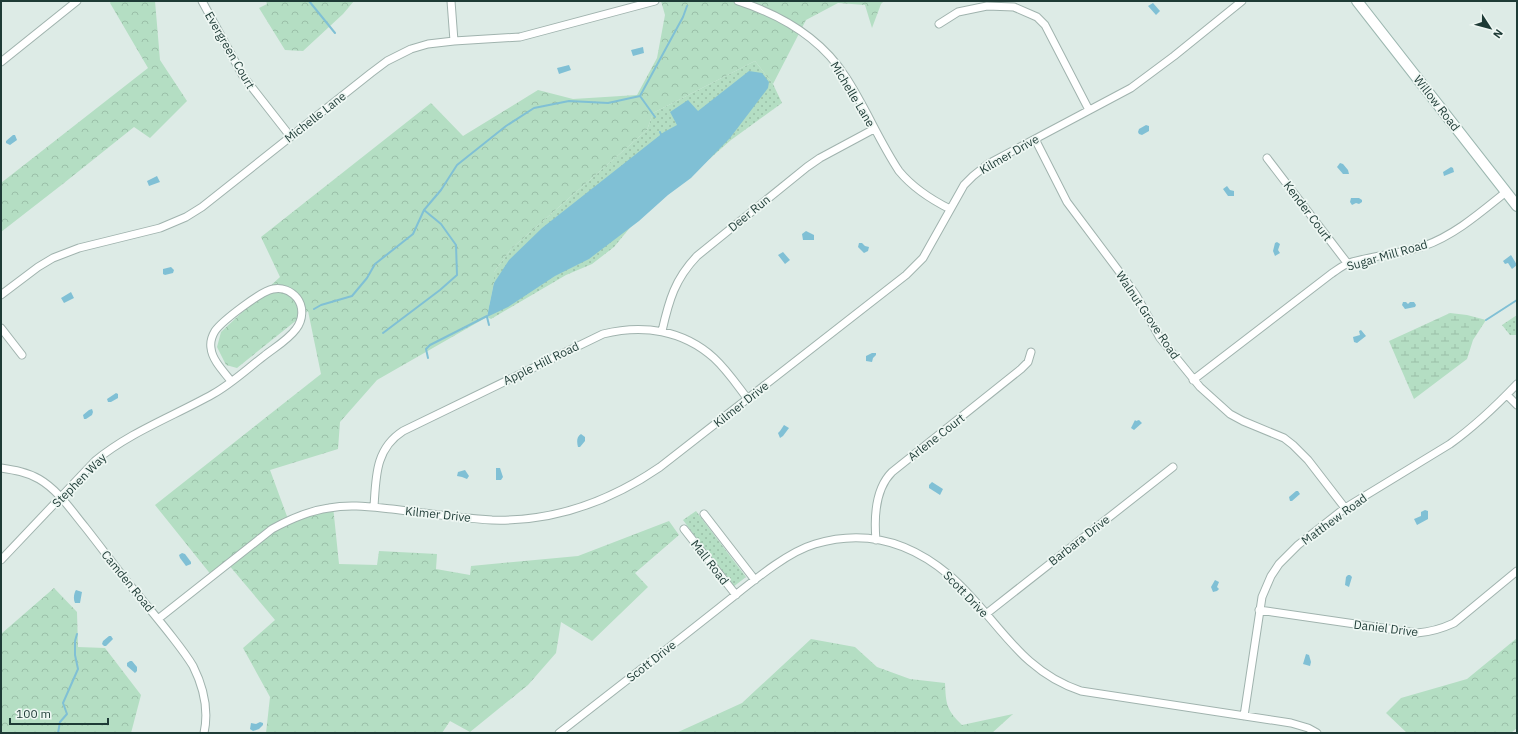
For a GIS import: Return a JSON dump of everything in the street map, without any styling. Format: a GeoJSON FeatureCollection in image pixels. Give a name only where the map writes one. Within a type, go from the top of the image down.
{"type":"FeatureCollection","features":[{"type":"Feature","properties":{"kind":"street"},"geometry":{"type":"LineString","coordinates":[[1,62],[77,1]]}},
{"type":"Feature","properties":{"kind":"street","name":"Evergreen Court"},"geometry":{"type":"LineString","coordinates":[[202,1],[243,76],[290,136]]}},
{"type":"Feature","properties":{"kind":"street"},"geometry":{"type":"LineString","coordinates":[[451,1],[454,41]]}},
{"type":"Feature","properties":{"kind":"street","name":"Michelle Lane"},"geometry":{"type":"LineString","coordinates":[[1,295],[38,267],[66,252],[160,228],[186,217],[202,207],[290,136],[387,61],[411,49],[428,44],[454,41],[520,37],[655,1]]}},
{"type":"Feature","properties":{"kind":"street","name":"Michelle Lane"},"geometry":{"type":"LineString","coordinates":[[738,1],[780,17],[812,38],[828,53],[852,86],[874,129],[895,165],[906,180],[924,195],[950,209]]}},
{"type":"Feature","properties":{"kind":"street","name":"Kilmer Drive"},"geometry":{"type":"LineString","coordinates":[[158,619],[272,529],[289,519],[304,514],[328,508],[345,506],[374,507],[492,520],[529,518],[564,513],[609,498],[646,477],[916,265],[930,248],[959,193],[973,176],[988,164],[1131,88],[1174,56],[1242,1]]}},
{"type":"Feature","properties":{"kind":"street","name":"Willow Road"},"geometry":{"type":"LineString","coordinates":[[1357,1],[1517,206]]}},
{"type":"Feature","properties":{"kind":"street"},"geometry":{"type":"LineString","coordinates":[[939,24],[958,12],[987,6],[1014,7],[1038,17],[1045,25],[1089,110]]}},
{"type":"Feature","properties":{"kind":"street","name":"Deer Run"},"geometry":{"type":"LineString","coordinates":[[662,331],[669,300],[676,285],[689,264],[697,256],[807,167],[820,158],[874,129]]}},
{"type":"Feature","properties":{"kind":"street","name":"Walnut Grove Road"},"geometry":{"type":"LineString","coordinates":[[1035,139],[1067,202],[1136,295],[1160,338],[1193,380],[1210,398],[1230,414],[1275,434],[1293,445],[1308,460],[1345,508]]}},
{"type":"Feature","properties":{"kind":"street","name":"Kender Court"},"geometry":{"type":"LineString","coordinates":[[1268,158],[1348,264]]}},
{"type":"Feature","properties":{"kind":"street","name":"Sugar Mill Road"},"geometry":{"type":"LineString","coordinates":[[1193,380],[1331,274],[1348,264],[1392,254],[1429,243],[1469,221],[1506,192]]}},
{"type":"Feature","properties":{"kind":"street","name":"Stephen Way"},"geometry":{"type":"LineString","coordinates":[[1,560],[106,452],[126,439],[214,393],[231,381],[296,329],[302,317],[302,309],[297,298],[287,290],[274,288],[262,293],[215,330],[211,342],[211,353],[231,381]]}},
{"type":"Feature","properties":{"kind":"street"},"geometry":{"type":"LineString","coordinates":[[1,328],[22,355]]}},
{"type":"Feature","properties":{"kind":"street","name":"Apple Hill Road"},"geometry":{"type":"LineString","coordinates":[[374,507],[377,472],[380,459],[384,449],[403,431],[603,334],[625,330],[662,331],[690,341],[707,352],[724,368],[747,398]]}},
{"type":"Feature","properties":{"kind":"street","name":"Arlene Court"},"geometry":{"type":"LineString","coordinates":[[876,540],[877,504],[886,478],[1021,369],[1028,362],[1031,352]]}},
{"type":"Feature","properties":{"kind":"street","name":"Matthew Road"},"geometry":{"type":"LineString","coordinates":[[1244,716],[1259,610],[1266,586],[1279,564],[1298,546],[1345,508],[1450,444],[1476,425],[1517,384]]}},
{"type":"Feature","properties":{"kind":"street"},"geometry":{"type":"LineString","coordinates":[[1506,395],[1517,405]]}},
{"type":"Feature","properties":{"kind":"street","name":"Barbara Drive"},"geometry":{"type":"LineString","coordinates":[[986,614],[1173,467]]}},
{"type":"Feature","properties":{"kind":"street","name":"Camden Road"},"geometry":{"type":"LineString","coordinates":[[1,468],[21,471],[39,479],[69,507],[186,655],[203,690],[206,717],[204,733]]}},
{"type":"Feature","properties":{"kind":"street","name":"Mall Road"},"geometry":{"type":"LineString","coordinates":[[704,514],[755,580]]}},
{"type":"Feature","properties":{"kind":"street","name":"Mall Road"},"geometry":{"type":"LineString","coordinates":[[684,529],[736,595]]}},
{"type":"Feature","properties":{"kind":"street","name":"Scott Drive"},"geometry":{"type":"LineString","coordinates":[[560,733],[755,580],[791,554],[806,547],[828,541],[856,538],[892,543],[908,548],[937,565],[962,586],[1016,649],[1028,660],[1049,676],[1080,691],[1292,723],[1308,728],[1317,733]]}},
{"type":"Feature","properties":{"kind":"street","name":"Daniel Drive"},"geometry":{"type":"LineString","coordinates":[[1259,610],[1417,633],[1429,632],[1442,629],[1454,623],[1517,571]]}},
{"type":"Feature","properties":{"kind":"green space"},"geometry":{"type":"Polygon","coordinates":[[[111,1],[155,1],[160,60],[187,101],[150,138],[134,127],[1,232],[1,183],[148,68],[110,3],[111,1]]]}},
{"type":"Feature","properties":{"kind":"green space"},"geometry":{"type":"Polygon","coordinates":[[[266,1],[354,1],[343,14],[303,51],[285,50],[259,8],[267,4],[266,1]]]}},
{"type":"Feature","properties":{"kind":"green space"},"geometry":{"type":"Polygon","coordinates":[[[661,1],[884,1],[881,4],[872,28],[865,5],[838,3],[806,20],[773,84],[755,61],[653,113],[647,130],[512,248],[494,272],[494,283],[487,317],[377,380],[340,422],[338,449],[270,470],[288,519],[333,506],[339,564],[377,565],[379,551],[437,554],[436,569],[470,575],[471,566],[578,556],[669,521],[679,535],[635,573],[648,587],[592,641],[561,622],[556,653],[528,685],[470,732],[450,721],[442,733],[266,733],[270,697],[243,648],[275,620],[228,564],[212,576],[155,505],[321,374],[308,311],[237,368],[226,365],[217,347],[221,332],[280,277],[261,237],[431,103],[463,136],[538,90],[573,99],[637,95],[657,58],[665,15],[661,1]]]}},
{"type":"Feature","properties":{"kind":"green space"},"geometry":{"type":"Polygon","coordinates":[[[755,61],[773,84],[782,103],[731,140],[689,177],[638,218],[614,247],[592,264],[566,275],[491,319],[487,317],[494,283],[494,272],[512,248],[647,130],[653,113],[755,61]]]}},
{"type":"Feature","properties":{"kind":"green space"},"geometry":{"type":"Polygon","coordinates":[[[1450,313],[1467,315],[1486,320],[1473,340],[1467,359],[1414,399],[1389,341],[1450,313]]]}},
{"type":"Feature","properties":{"kind":"green space"},"geometry":{"type":"Polygon","coordinates":[[[1517,315],[1517,335],[1510,335],[1502,325],[1517,315]]]}},
{"type":"Feature","properties":{"kind":"green space"},"geometry":{"type":"Polygon","coordinates":[[[696,511],[746,577],[733,587],[683,520],[696,511]]]}},
{"type":"Feature","properties":{"kind":"green space"},"geometry":{"type":"Polygon","coordinates":[[[54,588],[77,612],[78,647],[105,648],[141,695],[131,733],[1,733],[1,634],[54,588]]]}},
{"type":"Feature","properties":{"kind":"green space"},"geometry":{"type":"Polygon","coordinates":[[[1517,638],[1517,728],[1511,733],[1407,733],[1386,713],[1401,698],[1467,679],[1517,638]]]}},
{"type":"Feature","properties":{"kind":"green space"},"geometry":{"type":"Polygon","coordinates":[[[811,639],[855,647],[877,667],[910,679],[945,683],[948,706],[953,715],[962,725],[1013,714],[992,733],[676,733],[742,703],[811,639]]]}},
{"type":"Feature","properties":{"kind":"water"},"geometry":{"type":"Polygon","coordinates":[[[1153,3],[1160,11],[1156,15],[1148,6],[1153,3]]]}},
{"type":"Feature","properties":{"kind":"water"},"geometry":{"type":"Polygon","coordinates":[[[643,47],[644,53],[633,56],[631,50],[643,47]]]}},
{"type":"Feature","properties":{"kind":"water"},"geometry":{"type":"Polygon","coordinates":[[[569,65],[571,70],[559,74],[557,68],[569,65]]]}},
{"type":"Feature","properties":{"kind":"water"},"geometry":{"type":"Polygon","coordinates":[[[749,71],[762,73],[769,82],[768,88],[730,138],[691,178],[668,195],[639,221],[589,259],[555,276],[508,307],[487,317],[494,283],[509,260],[542,228],[664,132],[677,125],[670,112],[688,100],[698,111],[749,71]]]}},
{"type":"Feature","properties":{"kind":"water"},"geometry":{"type":"Polygon","coordinates":[[[1146,125],[1149,126],[1149,131],[1142,135],[1139,134],[1139,129],[1146,125]]]}},
{"type":"Feature","properties":{"kind":"water"},"geometry":{"type":"Polygon","coordinates":[[[15,135],[17,140],[10,145],[6,143],[6,141],[15,135]]]}},
{"type":"Feature","properties":{"kind":"water"},"geometry":{"type":"Polygon","coordinates":[[[1340,163],[1343,164],[1348,170],[1349,174],[1343,174],[1337,167],[1340,163]]]}},
{"type":"Feature","properties":{"kind":"water"},"geometry":{"type":"Polygon","coordinates":[[[1451,167],[1453,168],[1454,172],[1444,176],[1443,172],[1451,167]]]}},
{"type":"Feature","properties":{"kind":"water"},"geometry":{"type":"Polygon","coordinates":[[[157,176],[160,182],[149,186],[147,181],[157,176]]]}},
{"type":"Feature","properties":{"kind":"water"},"geometry":{"type":"Polygon","coordinates":[[[1227,186],[1230,190],[1234,191],[1234,196],[1228,196],[1223,189],[1227,186]]]}},
{"type":"Feature","properties":{"kind":"water"},"geometry":{"type":"Polygon","coordinates":[[[1351,198],[1359,198],[1362,202],[1352,205],[1350,202],[1351,198]]]}},
{"type":"Feature","properties":{"kind":"water"},"geometry":{"type":"Polygon","coordinates":[[[806,231],[814,235],[814,240],[803,240],[802,234],[806,231]]]}},
{"type":"Feature","properties":{"kind":"water"},"geometry":{"type":"Polygon","coordinates":[[[1277,242],[1280,244],[1278,250],[1280,253],[1275,256],[1273,251],[1275,243],[1277,242]]]}},
{"type":"Feature","properties":{"kind":"water"},"geometry":{"type":"Polygon","coordinates":[[[859,243],[869,247],[868,251],[864,253],[858,247],[859,243]]]}},
{"type":"Feature","properties":{"kind":"water"},"geometry":{"type":"Polygon","coordinates":[[[783,252],[790,260],[785,264],[778,255],[783,252]]]}},
{"type":"Feature","properties":{"kind":"water"},"geometry":{"type":"Polygon","coordinates":[[[1511,255],[1517,265],[1512,269],[1508,263],[1505,264],[1503,261],[1511,255]]]}},
{"type":"Feature","properties":{"kind":"water"},"geometry":{"type":"Polygon","coordinates":[[[171,267],[174,270],[173,273],[163,274],[163,269],[171,267]]]}},
{"type":"Feature","properties":{"kind":"water"},"geometry":{"type":"Polygon","coordinates":[[[71,292],[74,298],[64,303],[61,298],[71,292]]]}},
{"type":"Feature","properties":{"kind":"water"},"geometry":{"type":"Polygon","coordinates":[[[1403,302],[1408,304],[1410,302],[1414,302],[1416,305],[1415,307],[1405,309],[1402,305],[1403,302]]]}},
{"type":"Feature","properties":{"kind":"water"},"geometry":{"type":"Polygon","coordinates":[[[1361,330],[1366,336],[1357,343],[1354,342],[1353,337],[1360,335],[1359,331],[1361,330]]]}},
{"type":"Feature","properties":{"kind":"water"},"geometry":{"type":"Polygon","coordinates":[[[876,353],[876,355],[872,362],[866,361],[866,356],[876,353]]]}},
{"type":"Feature","properties":{"kind":"water"},"geometry":{"type":"Polygon","coordinates":[[[116,393],[118,394],[118,398],[108,402],[107,399],[116,393]]]}},
{"type":"Feature","properties":{"kind":"water"},"geometry":{"type":"Polygon","coordinates":[[[92,409],[92,415],[84,419],[83,415],[92,409]]]}},
{"type":"Feature","properties":{"kind":"water"},"geometry":{"type":"Polygon","coordinates":[[[1135,420],[1139,420],[1142,423],[1134,430],[1131,428],[1135,420]]]}},
{"type":"Feature","properties":{"kind":"water"},"geometry":{"type":"Polygon","coordinates":[[[784,425],[789,428],[780,438],[778,433],[784,425]]]}},
{"type":"Feature","properties":{"kind":"water"},"geometry":{"type":"Polygon","coordinates":[[[581,434],[585,437],[585,441],[580,447],[578,447],[577,442],[579,435],[581,434]]]}},
{"type":"Feature","properties":{"kind":"water"},"geometry":{"type":"Polygon","coordinates":[[[496,468],[500,468],[503,477],[501,480],[496,480],[496,468]]]}},
{"type":"Feature","properties":{"kind":"water"},"geometry":{"type":"Polygon","coordinates":[[[465,470],[469,476],[467,479],[457,476],[458,472],[465,470]]]}},
{"type":"Feature","properties":{"kind":"water"},"geometry":{"type":"Polygon","coordinates":[[[932,482],[943,489],[940,495],[929,488],[929,485],[932,482]]]}},
{"type":"Feature","properties":{"kind":"water"},"geometry":{"type":"Polygon","coordinates":[[[1296,491],[1300,494],[1290,501],[1289,497],[1296,491]]]}},
{"type":"Feature","properties":{"kind":"water"},"geometry":{"type":"Polygon","coordinates":[[[1425,510],[1428,511],[1428,519],[1417,525],[1414,519],[1421,516],[1421,512],[1425,510]]]}},
{"type":"Feature","properties":{"kind":"water"},"geometry":{"type":"Polygon","coordinates":[[[182,553],[185,554],[191,564],[186,566],[179,555],[182,553]]]}},
{"type":"Feature","properties":{"kind":"water"},"geometry":{"type":"Polygon","coordinates":[[[1348,575],[1352,577],[1349,587],[1345,585],[1346,577],[1348,575]]]}},
{"type":"Feature","properties":{"kind":"water"},"geometry":{"type":"Polygon","coordinates":[[[1215,580],[1219,582],[1217,587],[1219,589],[1213,592],[1211,587],[1215,580]]]}},
{"type":"Feature","properties":{"kind":"water"},"geometry":{"type":"Polygon","coordinates":[[[76,590],[82,592],[80,603],[75,603],[74,601],[76,590]]]}},
{"type":"Feature","properties":{"kind":"water"},"geometry":{"type":"Polygon","coordinates":[[[109,636],[113,639],[106,646],[104,646],[102,644],[103,641],[109,636]]]}},
{"type":"Feature","properties":{"kind":"water"},"geometry":{"type":"Polygon","coordinates":[[[1306,654],[1309,655],[1311,662],[1310,666],[1303,664],[1306,654]]]}},
{"type":"Feature","properties":{"kind":"water"},"geometry":{"type":"Polygon","coordinates":[[[132,661],[137,667],[137,671],[135,673],[127,666],[127,663],[132,661]]]}},
{"type":"Feature","properties":{"kind":"water"},"geometry":{"type":"Polygon","coordinates":[[[260,722],[263,723],[263,725],[259,729],[253,731],[250,729],[251,723],[256,724],[260,722]]]}},
{"type":"Feature","properties":{"kind":"waterway"},"geometry":{"type":"LineString","coordinates":[[309,1],[335,33]]}},
{"type":"Feature","properties":{"kind":"waterway"},"geometry":{"type":"LineString","coordinates":[[314,309],[321,305],[352,296],[367,278],[375,264],[413,234],[424,210],[441,190],[457,165],[506,126],[534,108],[569,101],[608,103],[640,96],[683,17],[687,6]]}},
{"type":"Feature","properties":{"kind":"waterway"},"geometry":{"type":"LineString","coordinates":[[640,96],[655,117]]}},
{"type":"Feature","properties":{"kind":"waterway"},"geometry":{"type":"LineString","coordinates":[[660,132],[662,137]]}},
{"type":"Feature","properties":{"kind":"waterway"},"geometry":{"type":"LineString","coordinates":[[383,333],[440,290],[457,275],[456,245],[441,224],[424,210]]}},
{"type":"Feature","properties":{"kind":"waterway"},"geometry":{"type":"LineString","coordinates":[[1486,320],[1517,300]]}},
{"type":"Feature","properties":{"kind":"waterway"},"geometry":{"type":"LineString","coordinates":[[428,358],[426,349],[430,345],[487,316]]}},
{"type":"Feature","properties":{"kind":"waterway"},"geometry":{"type":"LineString","coordinates":[[487,317],[489,325]]}},
{"type":"Feature","properties":{"kind":"waterway"},"geometry":{"type":"LineString","coordinates":[[58,733],[60,722],[67,714],[63,703],[78,669],[75,655],[75,641],[77,634]]}}]}
